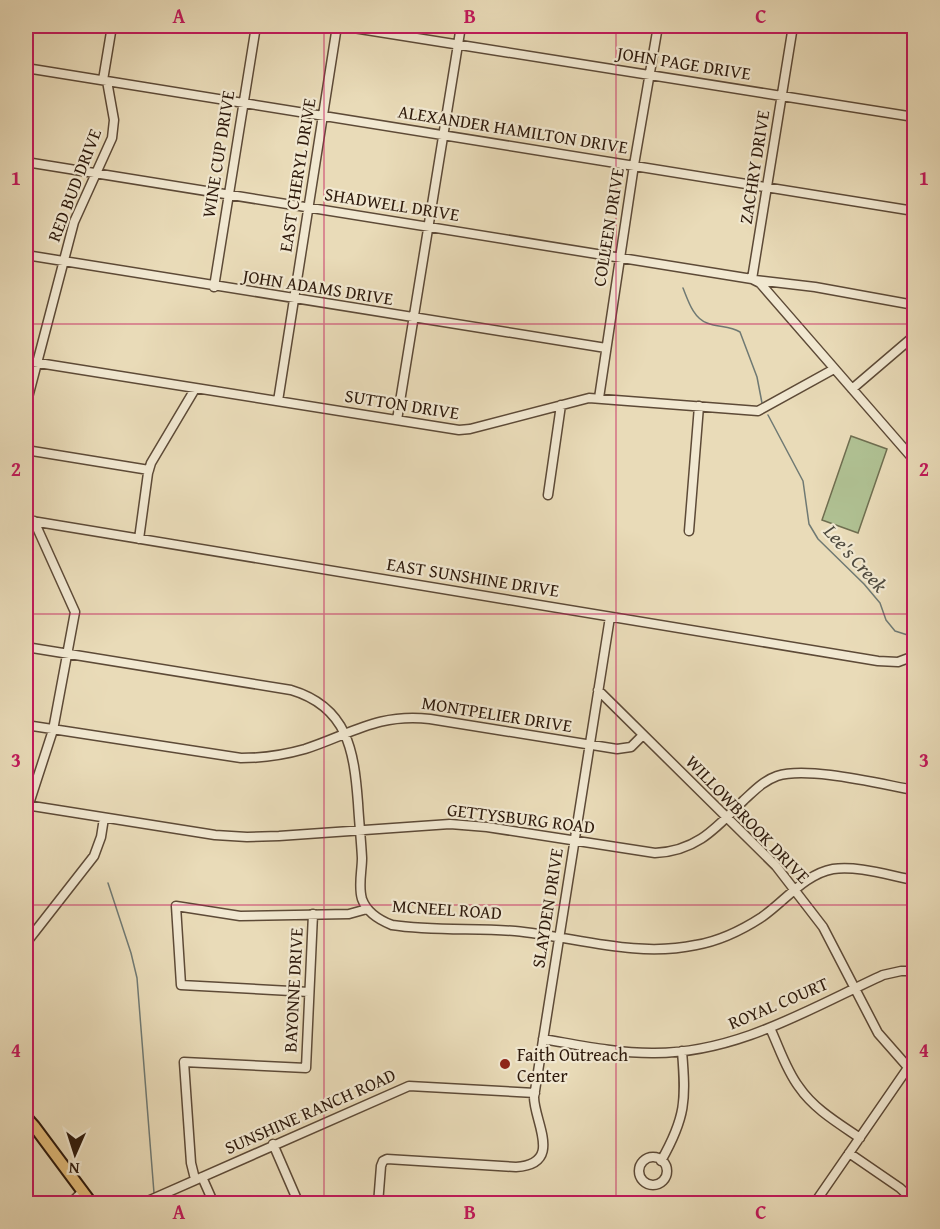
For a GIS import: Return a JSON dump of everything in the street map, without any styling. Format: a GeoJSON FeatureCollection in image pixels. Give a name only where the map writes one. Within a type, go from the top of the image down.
{"type":"FeatureCollection","features":[{"type":"Feature","properties":{"kind":"main road"},"geometry":{"type":"LineString","coordinates":[[26,1117],[92,1203]]}},
{"type":"Feature","properties":{"kind":"street","name":"RED BUD DRIVE"},"geometry":{"type":"LineString","coordinates":[[26,405],[74,222],[112,138],[114,120],[105,81],[112,26]]}},
{"type":"Feature","properties":{"kind":"street","name":"WINE CUP DRIVE"},"geometry":{"type":"LineString","coordinates":[[214,287],[256,26]]}},
{"type":"Feature","properties":{"kind":"street","name":"JOHN PAGE DRIVE"},"geometry":{"type":"LineString","coordinates":[[339,26],[915,117]]}},
{"type":"Feature","properties":{"kind":"street","name":"EAST CHERYL DRIVE"},"geometry":{"type":"LineString","coordinates":[[278,401],[339,26]]}},
{"type":"Feature","properties":{"kind":"street"},"geometry":{"type":"LineString","coordinates":[[397,420],[461,26]]}},
{"type":"Feature","properties":{"kind":"street","name":"COLLEEN DRIVE"},"geometry":{"type":"LineString","coordinates":[[599,398],[634,165],[658,26]]}},
{"type":"Feature","properties":{"kind":"street","name":"ZACHRY DRIVE"},"geometry":{"type":"LineString","coordinates":[[753,279],[793,26]]}},
{"type":"Feature","properties":{"kind":"street","name":"ALEXANDER HAMILTON DRIVE"},"geometry":{"type":"LineString","coordinates":[[26,68],[915,211]]}},
{"type":"Feature","properties":{"kind":"street","name":"SHADWELL DRIVE"},"geometry":{"type":"LineString","coordinates":[[26,162],[753,279],[815,287],[915,305]]}},
{"type":"Feature","properties":{"kind":"street","name":"JOHN ADAMS DRIVE"},"geometry":{"type":"LineString","coordinates":[[26,255],[214,287],[606,348]]}},
{"type":"Feature","properties":{"kind":"street"},"geometry":{"type":"LineString","coordinates":[[753,279],[760,283],[915,460]]}},
{"type":"Feature","properties":{"kind":"street"},"geometry":{"type":"LineString","coordinates":[[852,389],[915,336]]}},
{"type":"Feature","properties":{"kind":"street","name":"SUTTON DRIVE"},"geometry":{"type":"LineString","coordinates":[[26,361],[466,430],[589,398],[758,411],[834,369]]}},
{"type":"Feature","properties":{"kind":"street"},"geometry":{"type":"LineString","coordinates":[[139,539],[149,470],[154,455],[195,389]]}},
{"type":"Feature","properties":{"kind":"street"},"geometry":{"type":"LineString","coordinates":[[548,495],[561,405]]}},
{"type":"Feature","properties":{"kind":"street"},"geometry":{"type":"LineString","coordinates":[[689,531],[699,406]]}},
{"type":"Feature","properties":{"kind":"street"},"geometry":{"type":"LineString","coordinates":[[26,450],[149,470]]}},
{"type":"Feature","properties":{"kind":"street"},"geometry":{"type":"LineString","coordinates":[[26,808],[53,730],[75,612],[30,520]]}},
{"type":"Feature","properties":{"kind":"street","name":"EAST SUNSHINE DRIVE"},"geometry":{"type":"LineString","coordinates":[[30,520],[879,661],[898,662],[915,656]]}},
{"type":"Feature","properties":{"kind":"street","name":"SLAYDEN DRIVE"},"geometry":{"type":"LineString","coordinates":[[378,1203],[383,1161],[387,1159],[516,1167],[532,1163],[541,1154],[545,1141],[536,1114],[535,1093],[610,617]]}},
{"type":"Feature","properties":{"kind":"street","name":"MCNEEL ROAD"},"geometry":{"type":"LineString","coordinates":[[26,647],[298,692],[323,706],[336,719],[352,750],[362,859],[361,892],[367,909],[383,922],[397,926],[513,931],[644,950],[680,948],[699,945],[743,928],[763,916],[812,877],[835,869],[852,869],[915,880]]}},
{"type":"Feature","properties":{"kind":"street","name":"WILLOWBROOK DRIVE"},"geometry":{"type":"LineString","coordinates":[[598,690],[763,852],[795,890],[823,927],[878,1033],[911,1071]]}},
{"type":"Feature","properties":{"kind":"street","name":"MONTPELIER DRIVE"},"geometry":{"type":"LineString","coordinates":[[26,725],[241,758],[285,754],[384,720],[419,718],[622,749],[631,747],[643,735]]}},
{"type":"Feature","properties":{"kind":"street","name":"GETTYSBURG ROAD"},"geometry":{"type":"LineString","coordinates":[[26,808],[214,835],[247,837],[427,824],[468,825],[645,852],[667,852],[699,841],[766,781],[783,774],[813,773],[915,790]]}},
{"type":"Feature","properties":{"kind":"street"},"geometry":{"type":"LineString","coordinates":[[26,943],[94,856],[101,837],[104,818]]}},
{"type":"Feature","properties":{"kind":"street"},"geometry":{"type":"LineString","coordinates":[[309,992],[181,986],[176,906],[240,916],[358,913],[367,909]]}},
{"type":"Feature","properties":{"kind":"street","name":"BAYONNE DRIVE"},"geometry":{"type":"LineString","coordinates":[[199,1178],[191,1163],[184,1062],[306,1068],[313,915]]}},
{"type":"Feature","properties":{"kind":"street","name":"ROYAL COURT"},"geometry":{"type":"LineString","coordinates":[[543,1039],[630,1052],[682,1051],[737,1040],[770,1028],[883,975],[915,971]]}},
{"type":"Feature","properties":{"kind":"street"},"geometry":{"type":"LineString","coordinates":[[770,1028],[789,1070],[805,1096],[860,1138]]}},
{"type":"Feature","properties":{"kind":"street"},"geometry":{"type":"LineString","coordinates":[[661,1161],[676,1133],[683,1111],[685,1090],[682,1051]]}},
{"type":"Feature","properties":{"kind":"street"},"geometry":{"type":"LineString","coordinates":[[814,1203],[911,1071],[915,1059]]}},
{"type":"Feature","properties":{"kind":"street","name":"SUNSHINE RANCH ROAD"},"geometry":{"type":"LineString","coordinates":[[141,1203],[409,1086],[535,1093]]}},
{"type":"Feature","properties":{"kind":"street"},"geometry":{"type":"LineString","coordinates":[[26,1135],[34,1126]]}},
{"type":"Feature","properties":{"kind":"street"},"geometry":{"type":"LineString","coordinates":[[273,1144],[299,1203]]}},
{"type":"Feature","properties":{"kind":"street"},"geometry":{"type":"LineString","coordinates":[[849,1153],[915,1201]]}},
{"type":"Feature","properties":{"kind":"street"},"geometry":{"type":"LineString","coordinates":[[199,1178],[214,1203]]}},
{"type":"Feature","properties":{"kind":"street"},"geometry":{"type":"LineString","coordinates":[[70,1203],[83,1191]]}},
{"type":"Feature","properties":{"kind":"green space"},"geometry":{"type":"Polygon","coordinates":[[[851,436],[887,449],[858,533],[822,520],[851,436]]]}},
{"type":"Feature","properties":{"kind":"waterway","name":"Lee's Creek"},"geometry":{"type":"LineString","coordinates":[[683,288],[692,308],[702,321],[740,332],[757,377],[762,403]]}},
{"type":"Feature","properties":{"kind":"waterway","name":"Lee's Creek"},"geometry":{"type":"LineString","coordinates":[[768,415],[803,481],[809,524],[818,539],[880,603],[886,620],[895,631],[914,637]]}},
{"type":"Feature","properties":{"kind":"waterway"},"geometry":{"type":"LineString","coordinates":[[108,883],[137,978],[154,1193]]}},
{"type":"Feature","properties":{"kind":"place","name":"Faith Outreach Center"},"geometry":{"type":"Point","coordinates":[505,1064]}}]}
